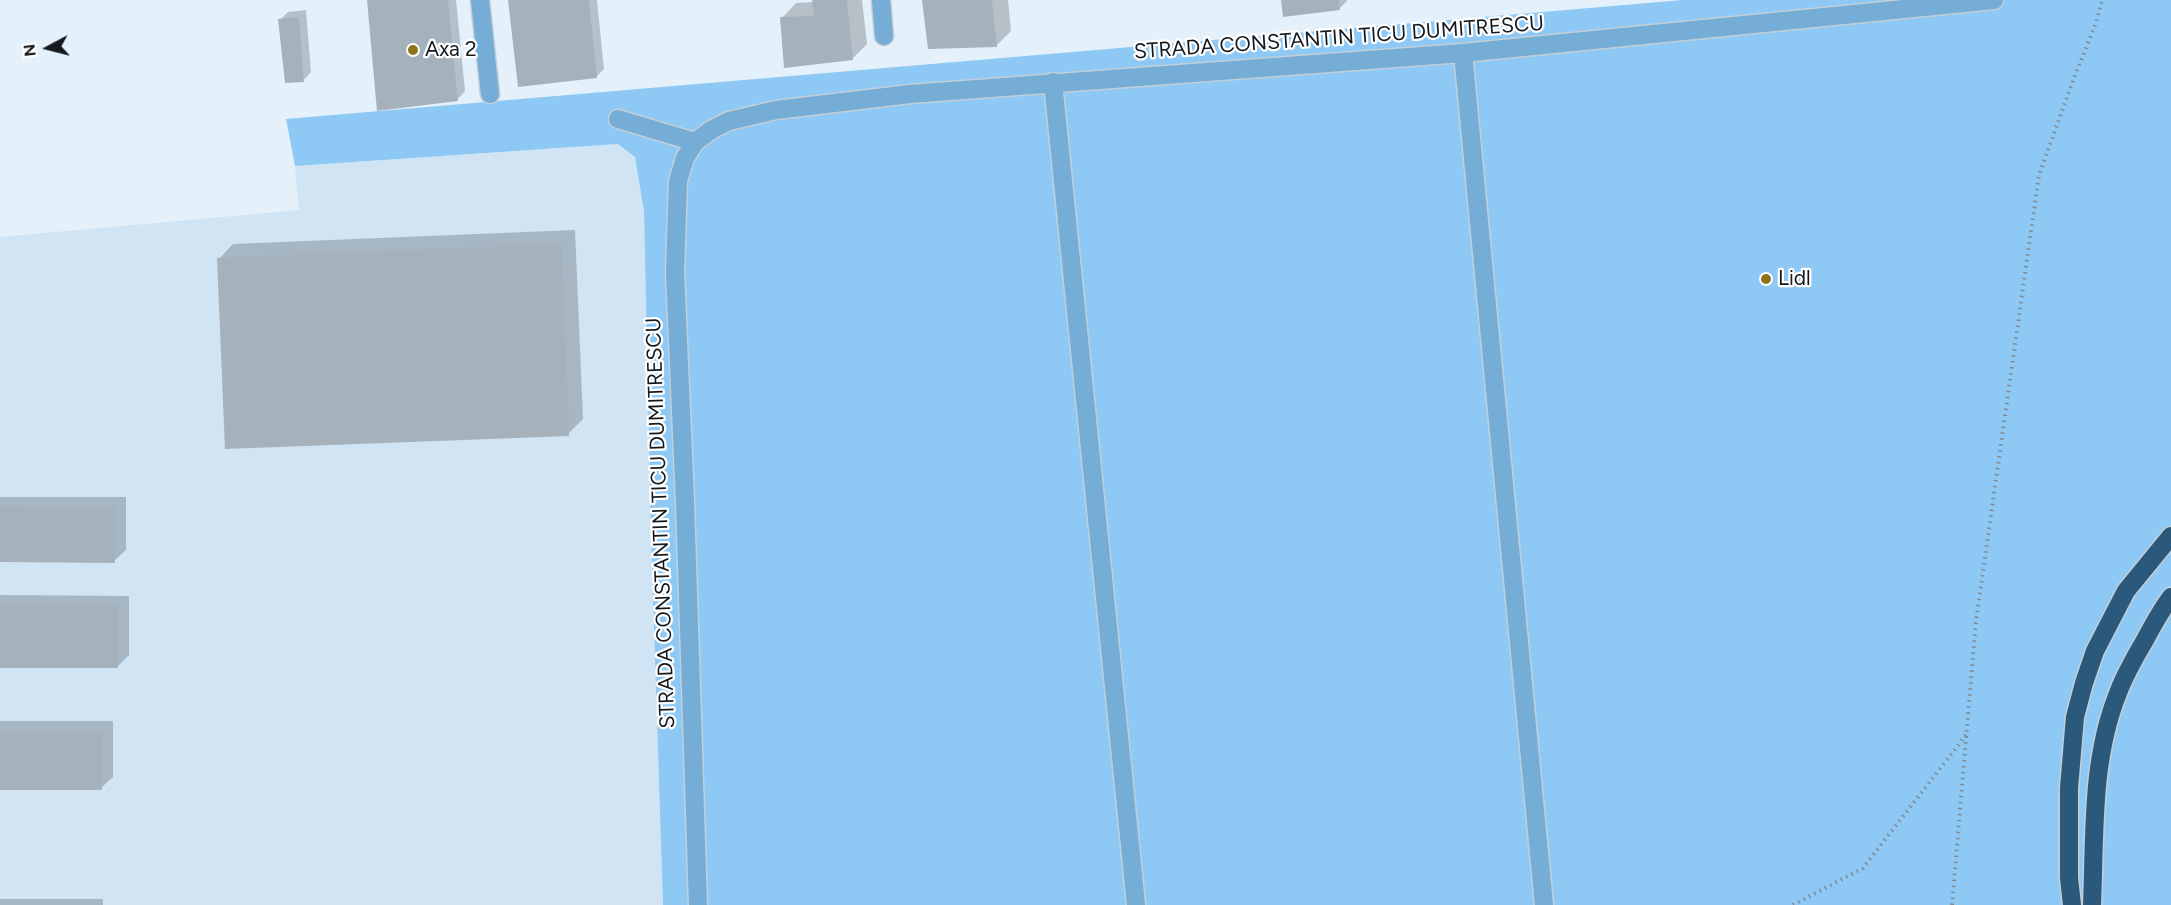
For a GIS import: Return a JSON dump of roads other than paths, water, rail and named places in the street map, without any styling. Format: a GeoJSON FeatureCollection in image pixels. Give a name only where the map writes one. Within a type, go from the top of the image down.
{"type":"FeatureCollection","features":[{"type":"Feature","properties":{"kind":"highway"},"geometry":{"type":"LineString","coordinates":[[2072,905],[2069,789],[2075,717],[2096,651],[2126,591],[2171,536]]}},
{"type":"Feature","properties":{"kind":"highway"},"geometry":{"type":"LineString","coordinates":[[2092,905],[2095,797],[2100,760],[2108,727],[2117,693],[2133,659],[2171,597]]}},
{"type":"Feature","properties":{"kind":"street"},"geometry":{"type":"LineString","coordinates":[[480,0],[490,94]]}},
{"type":"Feature","properties":{"kind":"street"},"geometry":{"type":"LineString","coordinates":[[880,0],[884,36]]}},
{"type":"Feature","properties":{"kind":"street","name":"STRADA CONSTANTIN TICU DUMITRESCU"},"geometry":{"type":"LineString","coordinates":[[698,905],[675,272],[678,181],[685,158],[695,142],[711,130],[729,121],[776,110],[910,94],[1463,53],[1994,0]]}},
{"type":"Feature","properties":{"kind":"street"},"geometry":{"type":"LineString","coordinates":[[1463,53],[1544,905]]}},
{"type":"Feature","properties":{"kind":"street"},"geometry":{"type":"LineString","coordinates":[[1053,82],[1136,905]]}},
{"type":"Feature","properties":{"kind":"street"},"geometry":{"type":"LineString","coordinates":[[618,119],[695,142]]}},
{"type":"Feature","properties":{"kind":"place","name":"Axa 2"},"geometry":{"type":"Point","coordinates":[413,50]}},
{"type":"Feature","properties":{"kind":"place","name":"Lidl"},"geometry":{"type":"Point","coordinates":[1766,279]}}]}
